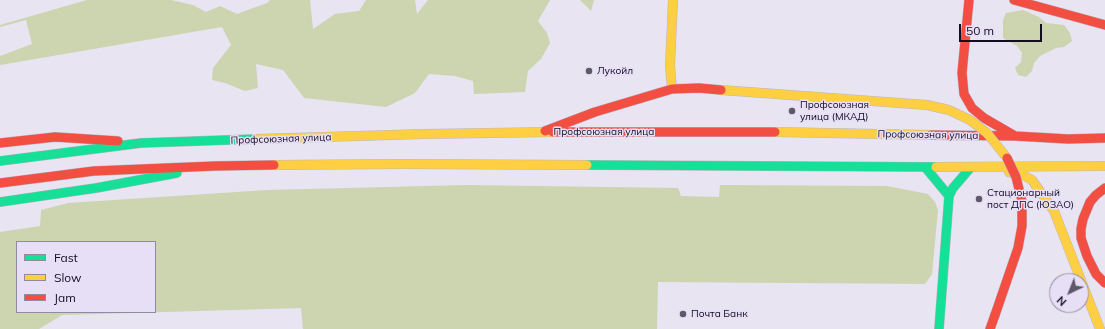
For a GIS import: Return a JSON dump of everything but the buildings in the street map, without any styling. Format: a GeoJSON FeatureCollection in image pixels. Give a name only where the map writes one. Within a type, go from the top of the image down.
{"type":"FeatureCollection","features":[{"type":"Feature","properties":{"kind":"main road"},"geometry":{"type":"LineString","coordinates":[[672,89],[670,66],[673,0]]}},
{"type":"Feature","properties":{"kind":"main road"},"geometry":{"type":"LineString","coordinates":[[969,0],[962,73],[964,94],[972,108],[984,118],[1015,136]]}},
{"type":"Feature","properties":{"kind":"main road"},"geometry":{"type":"LineString","coordinates":[[1014,0],[1105,25]]}},
{"type":"Feature","properties":{"kind":"main road"},"geometry":{"type":"LineString","coordinates":[[542,132],[595,112],[672,89],[699,88],[927,104],[949,110],[970,120],[987,133],[1000,148],[1010,162],[1016,177],[1022,201],[1022,226],[1018,248],[990,329]]}},
{"type":"Feature","properties":{"kind":"main road","name":"Профсоюзная улица"},"geometry":{"type":"LineString","coordinates":[[0,143],[55,137],[141,143],[542,132],[792,132],[943,136],[1015,136],[1068,139],[1105,138]]}},
{"type":"Feature","properties":{"kind":"main road","name":"Профсоюзная улица"},"geometry":{"type":"LineString","coordinates":[[0,161],[141,143]]}},
{"type":"Feature","properties":{"kind":"main road"},"geometry":{"type":"LineString","coordinates":[[0,183],[94,171],[215,166],[409,164],[925,167],[1105,166]]}},
{"type":"Feature","properties":{"kind":"main road"},"geometry":{"type":"LineString","coordinates":[[0,202],[96,188],[215,166]]}},
{"type":"Feature","properties":{"kind":"main road"},"geometry":{"type":"LineString","coordinates":[[925,167],[949,196]]}},
{"type":"Feature","properties":{"kind":"main road"},"geometry":{"type":"LineString","coordinates":[[939,329],[949,196],[953,188],[971,167]]}},
{"type":"Feature","properties":{"kind":"main road"},"geometry":{"type":"LineString","coordinates":[[989,167],[1023,175],[1032,180],[1042,193],[1054,211],[1062,229],[1100,329]]}},
{"type":"Feature","properties":{"kind":"main road"},"geometry":{"type":"LineString","coordinates":[[1105,188],[1090,202],[1081,229],[1081,238],[1086,256],[1096,274],[1105,283]]}},
{"type":"Feature","properties":{"kind":"green space"},"geometry":{"type":"Polygon","coordinates":[[[87,0],[171,0],[193,5],[206,12],[220,6],[237,14],[267,3],[270,0],[310,0],[313,29],[335,14],[359,11],[366,0],[415,0],[417,14],[428,0],[550,0],[538,21],[547,33],[550,43],[541,59],[528,71],[525,92],[474,94],[473,81],[455,76],[429,74],[415,93],[386,107],[304,98],[283,70],[256,64],[258,88],[245,91],[225,83],[212,80],[213,68],[231,45],[222,27],[0,65],[0,56],[32,44],[26,20],[0,27],[0,25],[87,0]]]}},
{"type":"Feature","properties":{"kind":"green space"},"geometry":{"type":"Polygon","coordinates":[[[580,0],[594,0],[591,11],[580,0]]]}},
{"type":"Feature","properties":{"kind":"green space"},"geometry":{"type":"Polygon","coordinates":[[[1023,10],[1039,17],[1046,23],[1064,25],[1070,33],[1072,41],[1064,47],[1056,48],[1040,56],[1034,63],[1032,71],[1026,77],[1018,75],[1015,68],[1021,62],[1022,53],[1017,46],[1003,38],[1003,20],[1006,13],[1023,10]]]}},
{"type":"Feature","properties":{"kind":"green space"},"geometry":{"type":"Polygon","coordinates":[[[466,185],[678,188],[681,196],[719,197],[720,185],[887,186],[928,194],[935,202],[938,210],[932,274],[925,284],[658,282],[657,329],[303,329],[301,308],[156,312],[156,241],[16,241],[16,313],[130,313],[62,315],[39,329],[0,329],[0,232],[40,226],[41,210],[68,203],[267,190],[466,185]]]}},
{"type":"Feature","properties":{"kind":"traffic: fast"},"geometry":{"type":"LineString","coordinates":[[0,161],[141,143],[256,139]]}},
{"type":"Feature","properties":{"kind":"traffic: fast"},"geometry":{"type":"LineString","coordinates":[[587,165],[936,167]]}},
{"type":"Feature","properties":{"kind":"traffic: fast"},"geometry":{"type":"LineString","coordinates":[[925,167],[949,196]]}},
{"type":"Feature","properties":{"kind":"traffic: fast"},"geometry":{"type":"LineString","coordinates":[[939,329],[949,196],[953,188],[971,167]]}},
{"type":"Feature","properties":{"kind":"traffic: fast"},"geometry":{"type":"LineString","coordinates":[[0,202],[96,188],[177,173]]}},
{"type":"Feature","properties":{"kind":"traffic: slow"},"geometry":{"type":"LineString","coordinates":[[672,89],[670,66],[673,0]]}},
{"type":"Feature","properties":{"kind":"traffic: slow"},"geometry":{"type":"LineString","coordinates":[[721,90],[817,97]]}},
{"type":"Feature","properties":{"kind":"traffic: slow"},"geometry":{"type":"LineString","coordinates":[[817,97],[927,105],[949,110],[970,120],[987,133],[1007,158]]}},
{"type":"Feature","properties":{"kind":"traffic: slow"},"geometry":{"type":"LineString","coordinates":[[256,139],[553,132]]}},
{"type":"Feature","properties":{"kind":"traffic: slow"},"geometry":{"type":"LineString","coordinates":[[775,132],[931,135]]}},
{"type":"Feature","properties":{"kind":"traffic: slow"},"geometry":{"type":"LineString","coordinates":[[274,165],[587,165]]}},
{"type":"Feature","properties":{"kind":"traffic: slow"},"geometry":{"type":"LineString","coordinates":[[936,167],[1105,166]]}},
{"type":"Feature","properties":{"kind":"traffic: slow"},"geometry":{"type":"LineString","coordinates":[[1009,172],[1023,175],[1032,180],[1054,211],[1100,329]]}},
{"type":"Feature","properties":{"kind":"traffic: jam"},"geometry":{"type":"LineString","coordinates":[[969,0],[962,73],[964,94],[972,108],[984,118],[1015,136]]}},
{"type":"Feature","properties":{"kind":"traffic: jam"},"geometry":{"type":"LineString","coordinates":[[1014,0],[1105,25]]}},
{"type":"Feature","properties":{"kind":"traffic: jam"},"geometry":{"type":"LineString","coordinates":[[545,131],[595,112],[672,89],[699,88],[721,90]]}},
{"type":"Feature","properties":{"kind":"traffic: jam"},"geometry":{"type":"LineString","coordinates":[[553,132],[775,132]]}},
{"type":"Feature","properties":{"kind":"traffic: jam"},"geometry":{"type":"LineString","coordinates":[[931,135],[1015,136],[1068,139],[1105,138]]}},
{"type":"Feature","properties":{"kind":"traffic: jam"},"geometry":{"type":"LineString","coordinates":[[0,143],[55,137],[118,141]]}},
{"type":"Feature","properties":{"kind":"traffic: jam"},"geometry":{"type":"LineString","coordinates":[[995,315],[1018,248],[1022,226],[1022,201],[1016,177],[1007,158]]}},
{"type":"Feature","properties":{"kind":"traffic: jam"},"geometry":{"type":"LineString","coordinates":[[0,183],[94,171],[274,165]]}},
{"type":"Feature","properties":{"kind":"traffic: jam"},"geometry":{"type":"LineString","coordinates":[[1105,188],[1090,202],[1083,219],[1081,229],[1081,238],[1087,256],[1096,274],[1105,283]]}},
{"type":"Feature","properties":{"kind":"traffic: jam"},"geometry":{"type":"LineString","coordinates":[[990,329],[995,315]]}},
{"type":"Feature","properties":{"kind":"place","name":"Лукойл"},"geometry":{"type":"Point","coordinates":[589,71]}},
{"type":"Feature","properties":{"kind":"place","name":"Профсоюзная улица (МКАД)"},"geometry":{"type":"Point","coordinates":[792,111]}},
{"type":"Feature","properties":{"kind":"place","name":"Стационарный пост ДПС (ЮЗАО)"},"geometry":{"type":"Point","coordinates":[979,199]}},
{"type":"Feature","properties":{"kind":"place","name":"Почта Банк"},"geometry":{"type":"Point","coordinates":[683,314]}}]}
